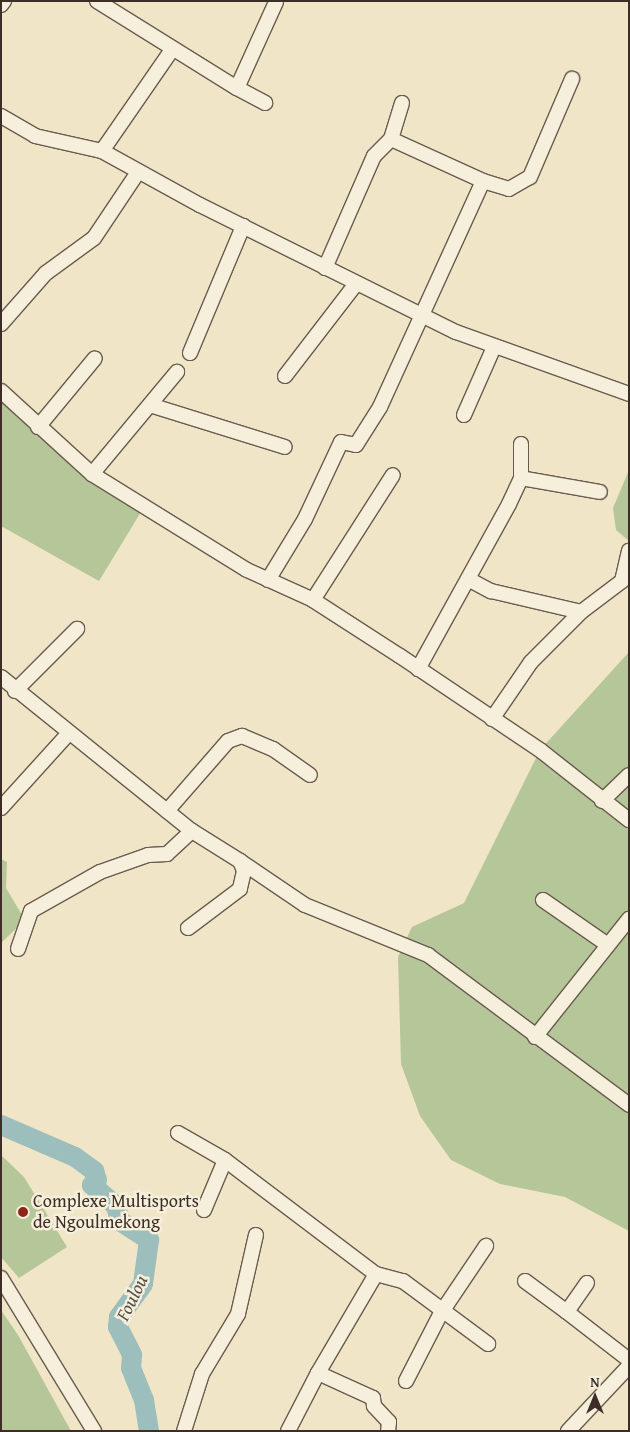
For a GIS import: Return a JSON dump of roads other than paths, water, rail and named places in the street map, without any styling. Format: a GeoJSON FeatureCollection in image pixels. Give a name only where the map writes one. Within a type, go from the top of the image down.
{"type":"FeatureCollection","features":[{"type":"Feature","properties":{"kind":"street"},"geometry":{"type":"LineString","coordinates":[[1,5],[4,1]]}},
{"type":"Feature","properties":{"kind":"street"},"geometry":{"type":"LineString","coordinates":[[97,1],[171,51],[265,103]]}},
{"type":"Feature","properties":{"kind":"street"},"geometry":{"type":"LineString","coordinates":[[237,88],[276,2]]}},
{"type":"Feature","properties":{"kind":"street"},"geometry":{"type":"LineString","coordinates":[[102,151],[171,51]]}},
{"type":"Feature","properties":{"kind":"street"},"geometry":{"type":"LineString","coordinates":[[391,139],[483,181],[510,190],[530,177],[572,79]]}},
{"type":"Feature","properties":{"kind":"street"},"geometry":{"type":"LineString","coordinates":[[325,268],[374,156],[391,139],[402,103]]}},
{"type":"Feature","properties":{"kind":"street"},"geometry":{"type":"LineString","coordinates":[[1,116],[35,136],[102,151],[138,172],[355,284],[494,348],[557,364],[629,394]]}},
{"type":"Feature","properties":{"kind":"street"},"geometry":{"type":"LineString","coordinates":[[1,324],[46,273],[94,238],[138,172]]}},
{"type":"Feature","properties":{"kind":"street"},"geometry":{"type":"LineString","coordinates":[[268,580],[305,519],[341,442],[356,445],[380,407],[483,181]]}},
{"type":"Feature","properties":{"kind":"street"},"geometry":{"type":"LineString","coordinates":[[190,353],[243,226]]}},
{"type":"Feature","properties":{"kind":"street"},"geometry":{"type":"LineString","coordinates":[[285,376],[355,284]]}},
{"type":"Feature","properties":{"kind":"street"},"geometry":{"type":"LineString","coordinates":[[464,415],[494,348]]}},
{"type":"Feature","properties":{"kind":"street"},"geometry":{"type":"LineString","coordinates":[[38,428],[96,358]]}},
{"type":"Feature","properties":{"kind":"street"},"geometry":{"type":"LineString","coordinates":[[92,474],[177,372]]}},
{"type":"Feature","properties":{"kind":"street"},"geometry":{"type":"LineString","coordinates":[[1,391],[38,428],[92,474],[268,580],[312,600],[540,750],[602,801],[629,820]]}},
{"type":"Feature","properties":{"kind":"street"},"geometry":{"type":"LineString","coordinates":[[150,405],[285,447]]}},
{"type":"Feature","properties":{"kind":"street"},"geometry":{"type":"LineString","coordinates":[[418,669],[521,478],[521,444]]}},
{"type":"Feature","properties":{"kind":"street"},"geometry":{"type":"LineString","coordinates":[[312,600],[393,475]]}},
{"type":"Feature","properties":{"kind":"street"},"geometry":{"type":"LineString","coordinates":[[521,478],[600,492]]}},
{"type":"Feature","properties":{"kind":"street"},"geometry":{"type":"LineString","coordinates":[[492,719],[532,662],[581,612],[622,581],[629,551]]}},
{"type":"Feature","properties":{"kind":"street"},"geometry":{"type":"LineString","coordinates":[[468,579],[491,591],[581,612]]}},
{"type":"Feature","properties":{"kind":"street"},"geometry":{"type":"LineString","coordinates":[[15,691],[77,629]]}},
{"type":"Feature","properties":{"kind":"street"},"geometry":{"type":"LineString","coordinates":[[1,677],[15,691],[68,734],[118,768],[192,831],[304,905],[428,955],[535,1037],[629,1104]]}},
{"type":"Feature","properties":{"kind":"street"},"geometry":{"type":"LineString","coordinates":[[1,808],[68,734]]}},
{"type":"Feature","properties":{"kind":"street"},"geometry":{"type":"LineString","coordinates":[[168,811],[228,740],[242,736],[273,749],[310,775]]}},
{"type":"Feature","properties":{"kind":"street"},"geometry":{"type":"LineString","coordinates":[[602,801],[629,775]]}},
{"type":"Feature","properties":{"kind":"street"},"geometry":{"type":"LineString","coordinates":[[18,949],[31,911],[100,872],[148,855],[167,854],[192,831]]}},
{"type":"Feature","properties":{"kind":"street"},"geometry":{"type":"LineString","coordinates":[[188,928],[240,889],[244,871],[240,861]]}},
{"type":"Feature","properties":{"kind":"street"},"geometry":{"type":"LineString","coordinates":[[543,900],[608,945]]}},
{"type":"Feature","properties":{"kind":"street"},"geometry":{"type":"LineString","coordinates":[[535,1037],[629,919]]}},
{"type":"Feature","properties":{"kind":"street"},"geometry":{"type":"LineString","coordinates":[[178,1133],[225,1160],[376,1274],[403,1281],[441,1314],[488,1344]]}},
{"type":"Feature","properties":{"kind":"street"},"geometry":{"type":"LineString","coordinates":[[204,1210],[225,1160]]}},
{"type":"Feature","properties":{"kind":"street"},"geometry":{"type":"LineString","coordinates":[[184,1431],[202,1374],[238,1314],[256,1235]]}},
{"type":"Feature","properties":{"kind":"street"},"geometry":{"type":"LineString","coordinates":[[406,1381],[441,1314],[486,1246]]}},
{"type":"Feature","properties":{"kind":"street"},"geometry":{"type":"LineString","coordinates":[[288,1431],[318,1373],[376,1274]]}},
{"type":"Feature","properties":{"kind":"street"},"geometry":{"type":"LineString","coordinates":[[1,1278],[94,1431]]}},
{"type":"Feature","properties":{"kind":"street"},"geometry":{"type":"LineString","coordinates":[[526,1281],[629,1360]]}},
{"type":"Feature","properties":{"kind":"street"},"geometry":{"type":"LineString","coordinates":[[567,1312],[587,1283]]}},
{"type":"Feature","properties":{"kind":"street"},"geometry":{"type":"LineString","coordinates":[[568,1431],[629,1366]]}},
{"type":"Feature","properties":{"kind":"street"},"geometry":{"type":"LineString","coordinates":[[318,1373],[373,1398],[374,1406],[389,1422],[388,1431]]}},
{"type":"Feature","properties":{"kind":"waterway","name":"Foulou"},"geometry":{"type":"LineString","coordinates":[[1,1125],[75,1157],[94,1171],[97,1180],[92,1185],[116,1206],[120,1221],[149,1240],[143,1284],[119,1317],[118,1327],[132,1355],[131,1368],[144,1400],[149,1431]]}},
{"type":"Feature","properties":{"kind":"place","name":"Complexe Multisports de Ngoulmekong"},"geometry":{"type":"Point","coordinates":[23,1212]}}]}
